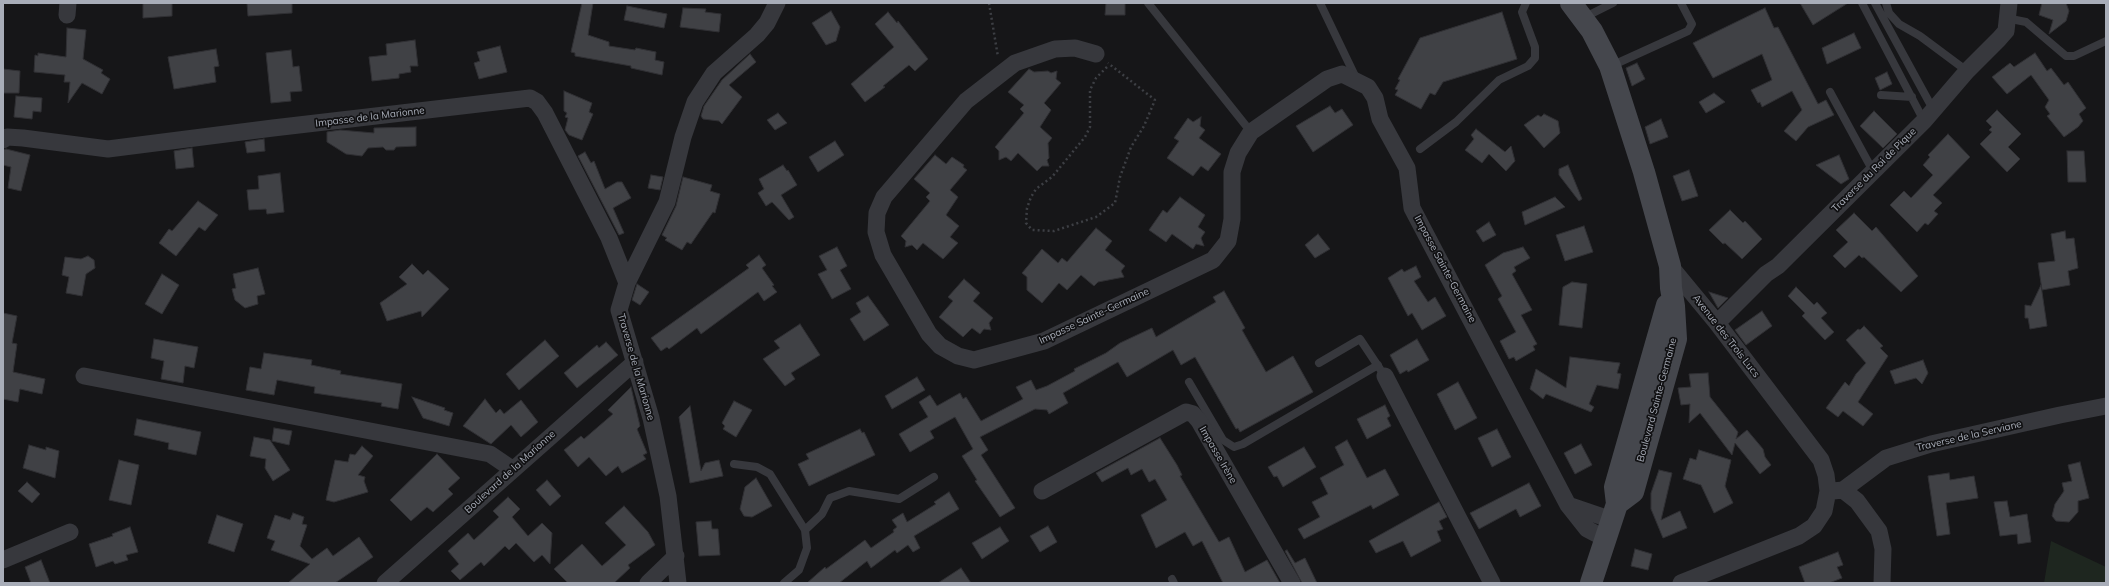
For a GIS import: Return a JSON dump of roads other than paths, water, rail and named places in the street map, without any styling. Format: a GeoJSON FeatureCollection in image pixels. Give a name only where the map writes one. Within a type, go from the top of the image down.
{"type":"FeatureCollection","features":[{"type":"Feature","properties":{"kind":"main road","name":"Avenue des Trois Lucs"},"geometry":{"type":"LineString","coordinates":[[1576,11],[1592,31],[1610,66],[1644,172],[1670,266]]}},
{"type":"Feature","properties":{"kind":"main road","name":"Boulevard Sainte-Germaine"},"geometry":{"type":"LineString","coordinates":[[1591,583],[1612,521],[1616,487],[1660,334],[1671,288],[1670,266]]}},
{"type":"Feature","properties":{"kind":"street","name":"Traverse de la Marionne"},"geometry":{"type":"LineString","coordinates":[[678,583],[676,556],[666,488],[651,418],[619,310],[627,283],[667,202],[683,137],[695,102],[714,73],[757,35],[767,23],[777,3]]}},
{"type":"Feature","properties":{"kind":"street","name":"Traverse du Roi de Pique"},"geometry":{"type":"LineString","coordinates":[[1717,323],[1766,274],[1778,266],[1929,116],[1968,71],[2006,31],[2007,11]]}},
{"type":"Feature","properties":{"kind":"street","name":"Impasse Sainte-Germaine"},"geometry":{"type":"LineString","coordinates":[[1096,54],[1075,48],[1055,49],[1015,63],[966,101],[884,197],[877,213],[876,232],[883,254],[929,334],[940,346],[958,356],[974,360],[1044,341],[1213,260],[1228,240],[1232,219],[1232,172],[1238,153],[1251,132],[1326,80],[1342,74],[1358,80],[1368,87],[1375,98],[1380,118],[1407,168],[1412,208],[1568,505],[1612,521]]}},
{"type":"Feature","properties":{"kind":"street","name":"Impasse de la Marionne"},"geometry":{"type":"LineString","coordinates":[[3,140],[7,138],[23,138],[108,149],[530,98],[537,102],[545,113],[609,238],[627,283]]}},
{"type":"Feature","properties":{"kind":"street","name":"Avenue des Trois Lucs"},"geometry":{"type":"LineString","coordinates":[[1670,266],[1717,323],[1821,460],[1826,475],[1836,490],[1814,526],[1799,536],[1680,583]]}},
{"type":"Feature","properties":{"kind":"street","name":"Boulevard de la Marionne"},"geometry":{"type":"LineString","coordinates":[[385,583],[512,468],[635,362]]}},
{"type":"Feature","properties":{"kind":"street"},"geometry":{"type":"LineString","coordinates":[[1381,371],[1492,583]]}},
{"type":"Feature","properties":{"kind":"street"},"geometry":{"type":"LineString","coordinates":[[84,376],[490,454],[512,468]]}},
{"type":"Feature","properties":{"kind":"street","name":"Traverse de la Serviane"},"geometry":{"type":"LineString","coordinates":[[1836,490],[1886,458],[1931,444],[2106,406]]}},
{"type":"Feature","properties":{"kind":"street","name":"Impasse Irène"},"geometry":{"type":"LineString","coordinates":[[1042,491],[1186,412],[1193,414],[1199,421],[1292,583]]}},
{"type":"Feature","properties":{"kind":"street"},"geometry":{"type":"LineString","coordinates":[[1836,490],[1857,501],[1879,531],[1883,549],[1882,583]]}},
{"type":"Feature","properties":{"kind":"street"},"geometry":{"type":"LineString","coordinates":[[3,560],[70,532]]}},
{"type":"Feature","properties":{"kind":"street"},"geometry":{"type":"LineString","coordinates":[[648,583],[676,556]]}},
{"type":"Feature","properties":{"kind":"lane"},"geometry":{"type":"LineString","coordinates":[[1148,3],[1251,132]]}},
{"type":"Feature","properties":{"kind":"lane"},"geometry":{"type":"LineString","coordinates":[[1320,3],[1358,80]]}},
{"type":"Feature","properties":{"kind":"lane"},"geometry":{"type":"LineString","coordinates":[[1420,149],[1456,122],[1499,80],[1528,66],[1535,58],[1536,47],[1522,12],[1526,3]]}},
{"type":"Feature","properties":{"kind":"lane"},"geometry":{"type":"LineString","coordinates":[[1576,11],[1613,3]]}},
{"type":"Feature","properties":{"kind":"lane"},"geometry":{"type":"LineString","coordinates":[[1610,66],[1688,31],[1692,24],[1681,3]]}},
{"type":"Feature","properties":{"kind":"lane"},"geometry":{"type":"LineString","coordinates":[[1862,3],[1912,97],[1929,116]]}},
{"type":"Feature","properties":{"kind":"lane"},"geometry":{"type":"LineString","coordinates":[[1875,3],[1929,116]]}},
{"type":"Feature","properties":{"kind":"lane"},"geometry":{"type":"LineString","coordinates":[[1886,3],[1889,13],[1899,24],[1920,36],[1968,71]]}},
{"type":"Feature","properties":{"kind":"lane"},"geometry":{"type":"LineString","coordinates":[[2007,11],[2026,22],[2066,56],[2074,56],[2106,41]]}},
{"type":"Feature","properties":{"kind":"lane"},"geometry":{"type":"LineString","coordinates":[[1830,92],[1873,172]]}},
{"type":"Feature","properties":{"kind":"lane"},"geometry":{"type":"LineString","coordinates":[[1881,95],[1912,97]]}},
{"type":"Feature","properties":{"kind":"lane"},"geometry":{"type":"LineString","coordinates":[[1189,382],[1223,440],[1234,447],[1243,444],[1381,371],[1360,339],[1319,363]]}},
{"type":"Feature","properties":{"kind":"lane"},"geometry":{"type":"LineString","coordinates":[[734,464],[757,467],[770,474],[805,530],[807,548],[799,570],[784,583]]}},
{"type":"Feature","properties":{"kind":"lane"},"geometry":{"type":"LineString","coordinates":[[805,530],[822,514],[830,498],[849,491],[900,499],[934,477]]}}]}
